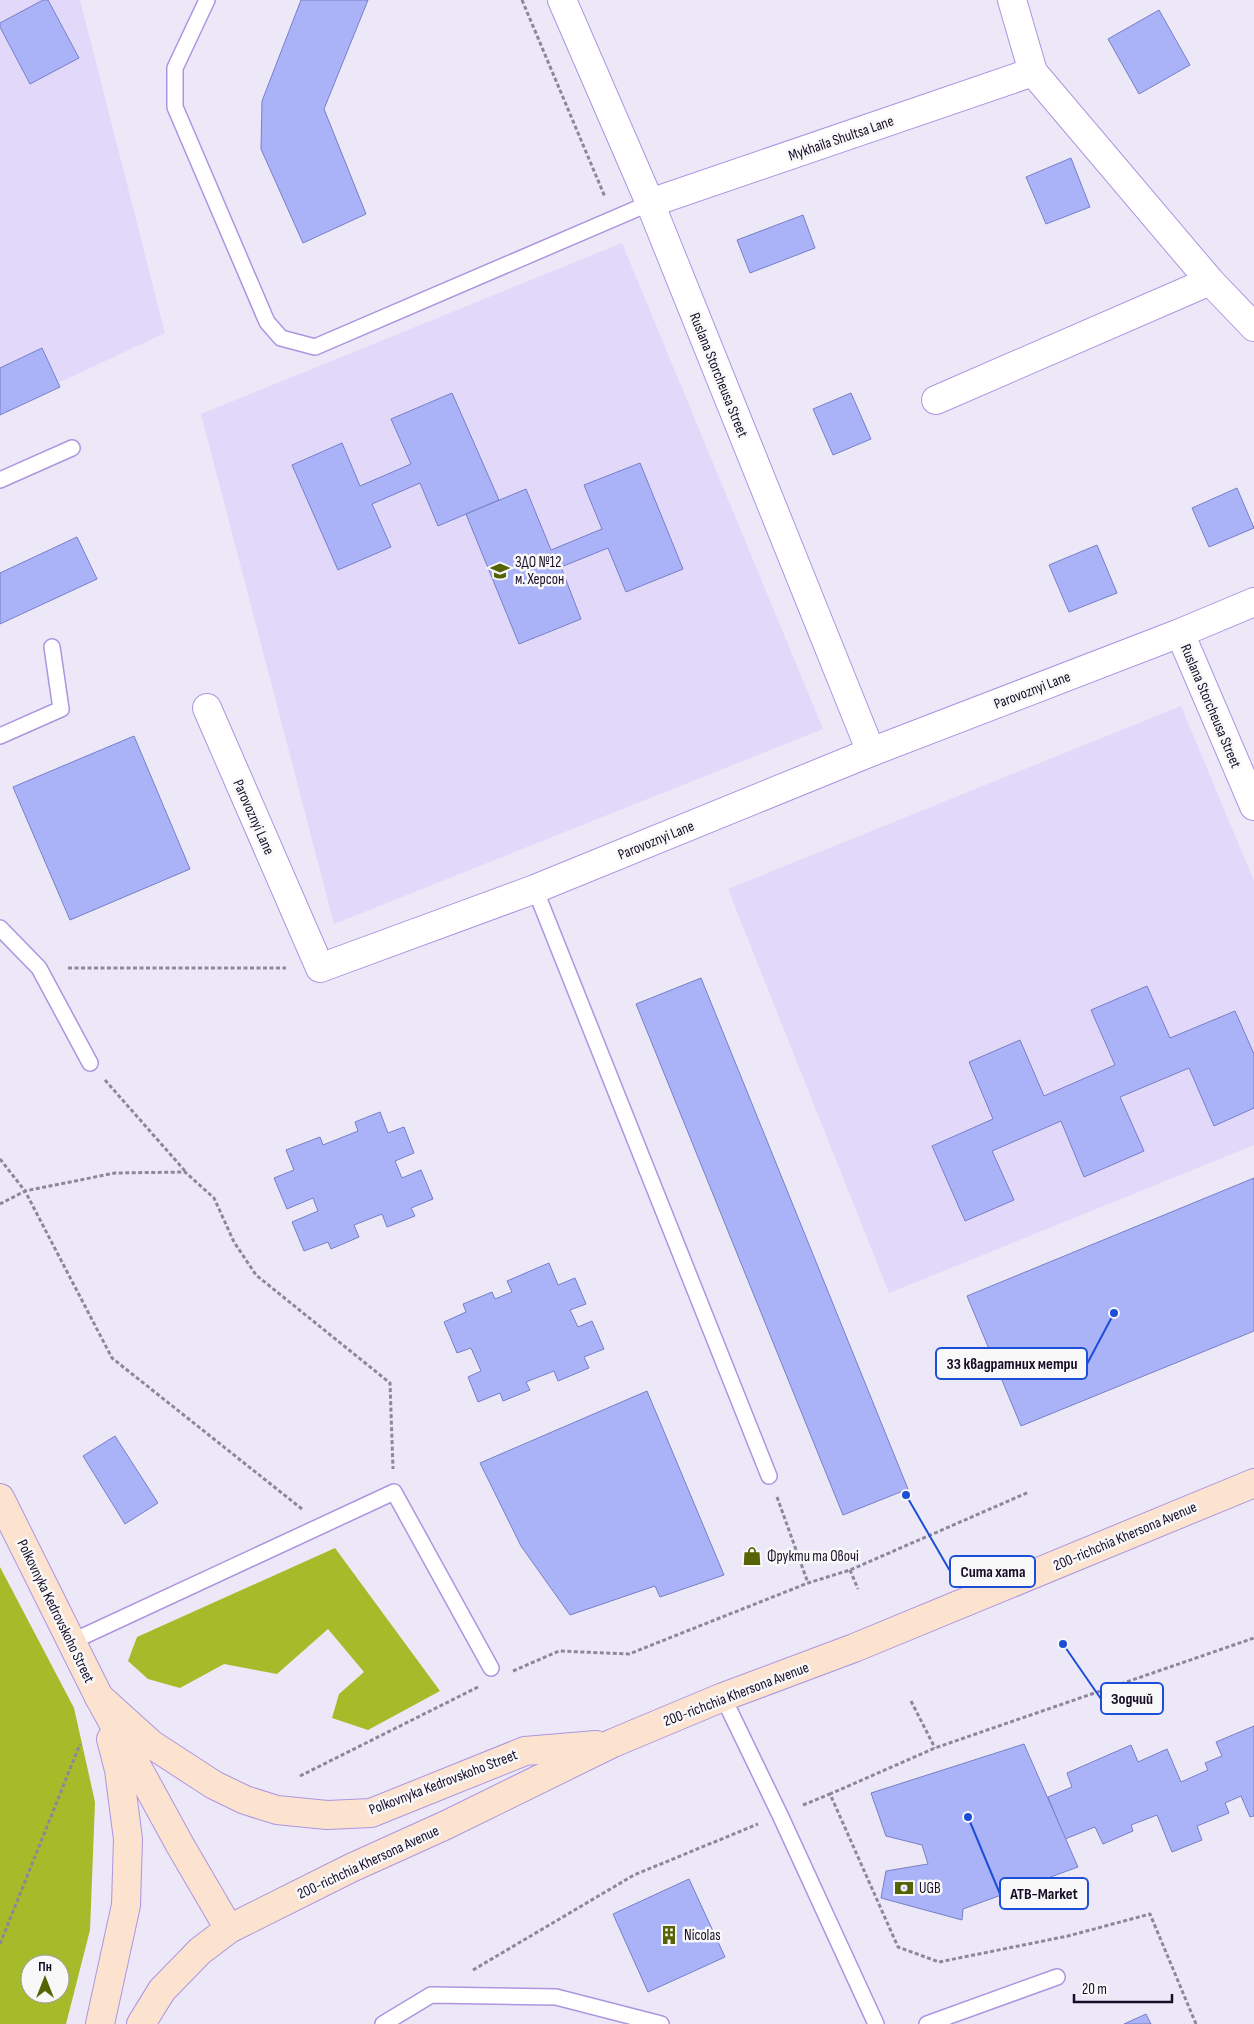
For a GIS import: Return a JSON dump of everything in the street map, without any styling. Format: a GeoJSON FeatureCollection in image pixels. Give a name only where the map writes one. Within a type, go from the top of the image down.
{"type":"FeatureCollection","features":[{"type":"Feature","properties":{"kind":"street","name":"Ruslana Storcheusa Street"},"geometry":{"type":"LineString","coordinates":[[562,0],[650,203],[871,752]]}},
{"type":"Feature","properties":{"kind":"street"},"geometry":{"type":"LineString","coordinates":[[1012,0],[1033,72],[1210,281],[1254,327]]}},
{"type":"Feature","properties":{"kind":"street","name":"Mykhaila Shultsa Lane"},"geometry":{"type":"LineString","coordinates":[[650,203],[1033,72]]}},
{"type":"Feature","properties":{"kind":"street"},"geometry":{"type":"LineString","coordinates":[[936,400],[1210,281]]}},
{"type":"Feature","properties":{"kind":"street","name":"Parovoznyi Lane"},"geometry":{"type":"LineString","coordinates":[[207,708],[320,968],[535,890],[871,752],[1180,633],[1254,602]]}},
{"type":"Feature","properties":{"kind":"street","name":"Ruslana Storcheusa Street"},"geometry":{"type":"LineString","coordinates":[[1180,633],[1254,806]]}},
{"type":"Feature","properties":{"kind":"street","name":"200-richchia Khersona Avenue"},"geometry":{"type":"LineString","coordinates":[[229,1929],[351,1868],[446,1825],[613,1743],[723,1697],[854,1648],[1254,1483]]}},
{"type":"Feature","properties":{"kind":"street","name":"Polkovnyka Kedrovskoho Street"},"geometry":{"type":"LineString","coordinates":[[0,1498],[99,1697],[180,1845],[229,1929]]}},
{"type":"Feature","properties":{"kind":"street","name":"Polkovnyka Kedrovskoho Street"},"geometry":{"type":"LineString","coordinates":[[99,1697],[151,1744],[214,1786],[244,1800],[277,1810],[327,1815],[371,1812],[525,1751],[613,1743]]}},
{"type":"Feature","properties":{"kind":"street","name":"Polkovnyka Kedrovskoho Street"},"geometry":{"type":"LineString","coordinates":[[99,1697],[120,1770],[128,1839],[126,1905],[100,2024]]}},
{"type":"Feature","properties":{"kind":"street"},"geometry":{"type":"LineString","coordinates":[[141,2024],[162,1990],[200,1951],[229,1929]]}},
{"type":"Feature","properties":{"kind":"lane"},"geometry":{"type":"LineString","coordinates":[[207,0],[175,68],[175,106],[266,322],[281,338],[314,347],[650,203]]}},
{"type":"Feature","properties":{"kind":"lane"},"geometry":{"type":"LineString","coordinates":[[0,480],[72,448]]}},
{"type":"Feature","properties":{"kind":"lane"},"geometry":{"type":"LineString","coordinates":[[0,736],[61,709],[52,647]]}},
{"type":"Feature","properties":{"kind":"lane"},"geometry":{"type":"LineString","coordinates":[[535,890],[769,1476]]}},
{"type":"Feature","properties":{"kind":"lane"},"geometry":{"type":"LineString","coordinates":[[0,928],[40,968],[90,1063]]}},
{"type":"Feature","properties":{"kind":"lane"},"geometry":{"type":"LineString","coordinates":[[71,1642],[394,1492],[494,1673]]}},
{"type":"Feature","properties":{"kind":"lane"},"geometry":{"type":"LineString","coordinates":[[723,1697],[780,1815],[876,2024]]}},
{"type":"Feature","properties":{"kind":"lane"},"geometry":{"type":"LineString","coordinates":[[928,2024],[1057,1977]]}},
{"type":"Feature","properties":{"kind":"lane"},"geometry":{"type":"LineString","coordinates":[[383,2024],[431,1995],[556,1998],[661,2024]]}},
{"type":"Feature","properties":{"kind":"path"},"geometry":{"type":"LineString","coordinates":[[522,0],[614,218]]}},
{"type":"Feature","properties":{"kind":"path"},"geometry":{"type":"LineString","coordinates":[[40,968],[320,968]]}},
{"type":"Feature","properties":{"kind":"path"},"geometry":{"type":"LineString","coordinates":[[90,1063],[185,1172],[214,1198],[234,1242],[256,1275],[390,1383],[394,1492]]}},
{"type":"Feature","properties":{"kind":"path"},"geometry":{"type":"LineString","coordinates":[[0,1158],[25,1191],[112,1358],[323,1525]]}},
{"type":"Feature","properties":{"kind":"path"},"geometry":{"type":"LineString","coordinates":[[0,1204],[25,1191],[115,1173],[185,1172]]}},
{"type":"Feature","properties":{"kind":"path"},"geometry":{"type":"LineString","coordinates":[[769,1476],[808,1583]]}},
{"type":"Feature","properties":{"kind":"path"},"geometry":{"type":"LineString","coordinates":[[300,1776],[494,1673],[559,1651],[630,1654],[808,1583],[850,1570],[1029,1492]]}},
{"type":"Feature","properties":{"kind":"path"},"geometry":{"type":"LineString","coordinates":[[850,1570],[858,1589]]}},
{"type":"Feature","properties":{"kind":"path"},"geometry":{"type":"LineString","coordinates":[[431,1995],[634,1875],[830,1794],[935,1748],[1254,1638]]}},
{"type":"Feature","properties":{"kind":"path"},"geometry":{"type":"LineString","coordinates":[[911,1701],[935,1748]]}},
{"type":"Feature","properties":{"kind":"path"},"geometry":{"type":"LineString","coordinates":[[0,1944],[81,1743]]}},
{"type":"Feature","properties":{"kind":"path"},"geometry":{"type":"LineString","coordinates":[[830,1794],[898,1947],[939,1962],[1068,1936],[1150,1914],[1196,2024]]}},
{"type":"Feature","properties":{"kind":"shaded area"},"geometry":{"type":"Polygon","coordinates":[[[0,0],[80,0],[165,333],[0,410],[0,0]]]}},
{"type":"Feature","properties":{"kind":"shaded area","name":"ЗДО №12 м. Херсон"},"geometry":{"type":"Polygon","coordinates":[[[622,243],[823,729],[334,924],[201,414],[622,243]]]}},
{"type":"Feature","properties":{"kind":"shaded area"},"geometry":{"type":"Polygon","coordinates":[[[1181,706],[1254,881],[1254,1145],[889,1293],[728,889],[1181,706]]]}},
{"type":"Feature","properties":{"kind":"green space"},"geometry":{"type":"Polygon","coordinates":[[[335,1548],[440,1691],[368,1730],[332,1718],[339,1694],[364,1672],[328,1629],[277,1674],[224,1664],[180,1688],[148,1679],[128,1661],[137,1637],[335,1548]]]}},
{"type":"Feature","properties":{"kind":"green space"},"geometry":{"type":"Polygon","coordinates":[[[0,1567],[74,1708],[95,1802],[90,1930],[66,2024],[0,2024],[0,1567]]]}},
{"type":"Feature","properties":{"kind":"building"},"geometry":{"type":"Polygon","coordinates":[[[43,0],[48,0],[79,58],[30,84],[0,27],[0,23],[43,0]]]}},
{"type":"Feature","properties":{"kind":"building"},"geometry":{"type":"Polygon","coordinates":[[[301,0],[368,0],[324,109],[366,214],[303,243],[261,149],[262,101],[301,0]]]}},
{"type":"Feature","properties":{"kind":"building"},"geometry":{"type":"Polygon","coordinates":[[[1159,10],[1190,65],[1139,94],[1108,39],[1159,10]]]}},
{"type":"Feature","properties":{"kind":"building"},"geometry":{"type":"Polygon","coordinates":[[[1071,158],[1090,207],[1046,224],[1026,177],[1071,158]]]}},
{"type":"Feature","properties":{"kind":"building"},"geometry":{"type":"Polygon","coordinates":[[[803,215],[815,248],[750,273],[737,240],[803,215]]]}},
{"type":"Feature","properties":{"kind":"building"},"geometry":{"type":"Polygon","coordinates":[[[42,348],[60,387],[0,415],[0,368],[42,348]]]}},
{"type":"Feature","properties":{"kind":"building"},"geometry":{"type":"Polygon","coordinates":[[[452,393],[499,500],[438,526],[420,483],[372,504],[391,547],[338,570],[292,465],[342,443],[360,486],[411,464],[391,419],[452,393]]]}},
{"type":"Feature","properties":{"kind":"building"},"geometry":{"type":"Polygon","coordinates":[[[851,393],[871,439],[833,455],[813,409],[851,393]]]}},
{"type":"Feature","properties":{"kind":"building"},"geometry":{"type":"Polygon","coordinates":[[[640,463],[683,569],[626,592],[608,548],[561,567],[581,619],[519,644],[466,514],[526,489],[551,550],[602,529],[584,485],[640,463]]]}},
{"type":"Feature","properties":{"kind":"building"},"geometry":{"type":"Polygon","coordinates":[[[1237,488],[1254,528],[1209,547],[1192,508],[1237,488]]]}},
{"type":"Feature","properties":{"kind":"building"},"geometry":{"type":"Polygon","coordinates":[[[77,537],[97,579],[0,624],[0,573],[77,537]]]}},
{"type":"Feature","properties":{"kind":"building"},"geometry":{"type":"Polygon","coordinates":[[[1097,545],[1117,593],[1069,612],[1049,565],[1097,545]]]}},
{"type":"Feature","properties":{"kind":"building"},"geometry":{"type":"Polygon","coordinates":[[[134,736],[190,869],[70,920],[13,787],[134,736]]]}},
{"type":"Feature","properties":{"kind":"building"},"geometry":{"type":"Polygon","coordinates":[[[701,978],[908,1489],[843,1515],[636,1004],[701,978]]]}},
{"type":"Feature","properties":{"kind":"building"},"geometry":{"type":"Polygon","coordinates":[[[1147,986],[1170,1038],[1235,1011],[1254,1054],[1254,1108],[1214,1126],[1189,1068],[1120,1097],[1144,1151],[1084,1177],[1061,1121],[992,1151],[1014,1200],[965,1221],[932,1146],[993,1119],[969,1062],[1020,1040],[1044,1096],[1115,1065],[1091,1010],[1147,986]]]}},
{"type":"Feature","properties":{"kind":"building"},"geometry":{"type":"Polygon","coordinates":[[[380,1112],[388,1133],[404,1127],[414,1153],[395,1161],[402,1178],[421,1170],[433,1199],[411,1208],[415,1216],[387,1227],[382,1214],[354,1225],[359,1237],[331,1249],[328,1242],[304,1251],[292,1222],[318,1211],[313,1198],[287,1209],[274,1178],[294,1170],[286,1150],[320,1137],[323,1145],[358,1131],[355,1122],[380,1112]]]}},
{"type":"Feature","properties":{"kind":"building"},"geometry":{"type":"Polygon","coordinates":[[[1254,1178],[1254,1331],[1021,1426],[967,1296],[1254,1178]]]}},
{"type":"Feature","properties":{"kind":"building"},"geometry":{"type":"Polygon","coordinates":[[[549,1263],[558,1285],[575,1278],[586,1304],[570,1310],[578,1327],[592,1321],[604,1349],[584,1357],[589,1368],[558,1381],[554,1371],[526,1382],[530,1390],[503,1401],[500,1393],[478,1402],[468,1377],[481,1371],[471,1348],[457,1353],[444,1322],[466,1312],[463,1304],[492,1292],[495,1299],[512,1292],[507,1281],[549,1263]]]}},
{"type":"Feature","properties":{"kind":"building"},"geometry":{"type":"Polygon","coordinates":[[[647,1391],[724,1575],[660,1597],[655,1586],[570,1615],[521,1546],[480,1463],[647,1391]]]}},
{"type":"Feature","properties":{"kind":"building"},"geometry":{"type":"Polygon","coordinates":[[[115,1436],[158,1503],[125,1524],[83,1456],[115,1436]]]}},
{"type":"Feature","properties":{"kind":"building"},"geometry":{"type":"Polygon","coordinates":[[[1254,1726],[1254,1816],[1250,1817],[1241,1796],[1225,1803],[1229,1813],[1197,1826],[1202,1840],[1172,1852],[1157,1815],[1131,1825],[1133,1831],[1103,1844],[1095,1827],[1065,1839],[1048,1797],[1072,1787],[1067,1773],[1131,1745],[1138,1762],[1167,1749],[1181,1782],[1208,1770],[1205,1763],[1222,1756],[1216,1742],[1254,1726]]]}},
{"type":"Feature","properties":{"kind":"building"},"geometry":{"type":"Polygon","coordinates":[[[1024,1744],[1078,1867],[963,1909],[962,1920],[881,1898],[886,1871],[928,1864],[922,1845],[886,1836],[871,1793],[1024,1744]]]}},
{"type":"Feature","properties":{"kind":"building","name":"Nicolas"},"geometry":{"type":"Polygon","coordinates":[[[689,1879],[725,1957],[648,1992],[613,1914],[689,1879]]]}},
{"type":"Feature","properties":{"kind":"building"},"geometry":{"type":"Polygon","coordinates":[[[1146,2014],[1151,2024],[1124,2024],[1146,2014]]]}},
{"type":"Feature","properties":{"kind":"place","name":"ЗДО №12 м. Херсон"},"geometry":{"type":"Point","coordinates":[500,571]}},
{"type":"Feature","properties":{"kind":"place","name":"33 квадратних метри"},"geometry":{"type":"Point","coordinates":[1114,1313]}},
{"type":"Feature","properties":{"kind":"place","name":"Сита хата"},"geometry":{"type":"Point","coordinates":[906,1495]}},
{"type":"Feature","properties":{"kind":"place","name":"Фрукти та Овочі"},"geometry":{"type":"Point","coordinates":[752,1556]}},
{"type":"Feature","properties":{"kind":"place","name":"Зодчий"},"geometry":{"type":"Point","coordinates":[1063,1644]}},
{"type":"Feature","properties":{"kind":"place","name":"ATB-Market"},"geometry":{"type":"Point","coordinates":[968,1817]}},
{"type":"Feature","properties":{"kind":"place","name":"UGB"},"geometry":{"type":"Point","coordinates":[904,1888]}},
{"type":"Feature","properties":{"kind":"place","name":"Nicolas"},"geometry":{"type":"Point","coordinates":[669,1935]}}]}
